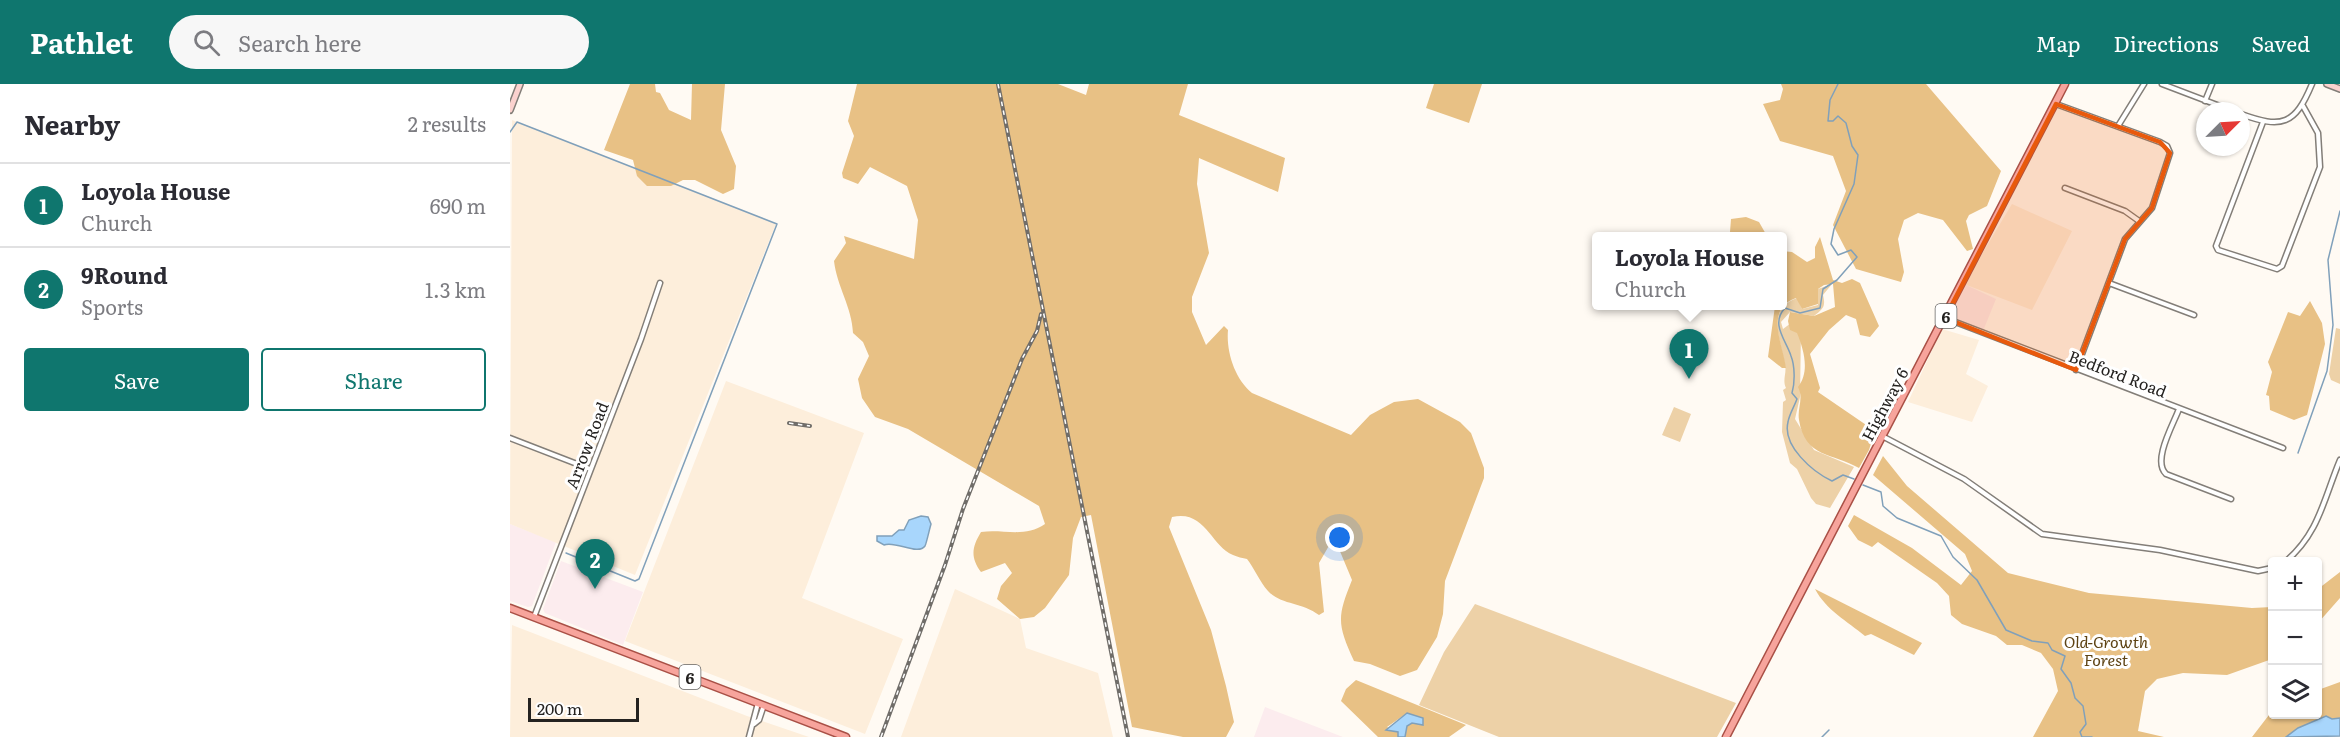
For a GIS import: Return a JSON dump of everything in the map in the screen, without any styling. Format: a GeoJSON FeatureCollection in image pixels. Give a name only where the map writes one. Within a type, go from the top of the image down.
{"type":"FeatureCollection","features":[{"type":"Feature","properties":{"kind":"main road"},"geometry":{"type":"LineString","coordinates":[[510,110],[520,84]]}},
{"type":"Feature","properties":{"kind":"main road","name":"Highway 6"},"geometry":{"type":"LineString","coordinates":[[1726,737],[2065,84]]}},
{"type":"Feature","properties":{"kind":"main road"},"geometry":{"type":"LineString","coordinates":[[2327,84],[2340,89]]}},
{"type":"Feature","properties":{"kind":"main road","name":"6"},"geometry":{"type":"LineString","coordinates":[[510,608],[846,737]]}},
{"type":"Feature","properties":{"kind":"street"},"geometry":{"type":"LineString","coordinates":[[2118,126],[2144,84]]}},
{"type":"Feature","properties":{"kind":"street"},"geometry":{"type":"LineString","coordinates":[[2162,84],[2205,101],[2212,84]]}},
{"type":"Feature","properties":{"kind":"street"},"geometry":{"type":"LineString","coordinates":[[2250,117],[2273,124],[2283,121],[2303,106],[2312,84]]}},
{"type":"Feature","properties":{"kind":"street"},"geometry":{"type":"LineString","coordinates":[[2056,104],[2160,142],[2167,146],[2170,153],[2152,208],[2125,239],[2076,370]]}},
{"type":"Feature","properties":{"kind":"street"},"geometry":{"type":"LineString","coordinates":[[2263,122],[2216,246],[2218,250],[2277,269],[2282,266],[2320,166],[2318,133],[2303,106]]}},
{"type":"Feature","properties":{"kind":"street"},"geometry":{"type":"LineString","coordinates":[[2065,188],[2125,211],[2139,221]]}},
{"type":"Feature","properties":{"kind":"street","name":"Arrow Road"},"geometry":{"type":"LineString","coordinates":[[534,617],[641,339],[660,283]]}},
{"type":"Feature","properties":{"kind":"street"},"geometry":{"type":"LineString","coordinates":[[2109,283],[2194,315]]}},
{"type":"Feature","properties":{"kind":"street","name":"Bedford Road"},"geometry":{"type":"LineString","coordinates":[[1945,318],[2283,448]]}},
{"type":"Feature","properties":{"kind":"street"},"geometry":{"type":"LineString","coordinates":[[2179,409],[2160,460],[2162,470],[2166,474],[2231,499]]}},
{"type":"Feature","properties":{"kind":"street"},"geometry":{"type":"LineString","coordinates":[[1882,436],[1964,479],[2042,534],[2160,550],[2258,571],[2268,569]]}},
{"type":"Feature","properties":{"kind":"street"},"geometry":{"type":"LineString","coordinates":[[510,438],[590,468]]}},
{"type":"Feature","properties":{"kind":"street"},"geometry":{"type":"LineString","coordinates":[[2289,557],[2309,538],[2322,514],[2340,460]]}},
{"type":"Feature","properties":{"kind":"street"},"geometry":{"type":"LineString","coordinates":[[749,737],[753,724],[759,720],[761,704]]}},
{"type":"Feature","properties":{"kind":"highlighted area"},"geometry":{"type":"Polygon","coordinates":[[[2056,104],[2160,142],[2170,153],[2152,208],[2125,239],[2076,370],[1945,318],[2056,104]]]}},
{"type":"Feature","properties":{"kind":"shaded area"},"geometry":{"type":"Polygon","coordinates":[[[512,120],[776,224],[635,575],[510,524],[512,120]]]}},
{"type":"Feature","properties":{"kind":"shaded area"},"geometry":{"type":"Polygon","coordinates":[[[2012,204],[2072,231],[2032,310],[1964,284],[2012,204]]]}},
{"type":"Feature","properties":{"kind":"shaded area"},"geometry":{"type":"Polygon","coordinates":[[[1832,284],[1823,295],[1824,302],[1820,311],[1814,316],[1790,312],[1781,322],[1783,329],[1791,323],[1801,330],[1800,397],[1795,419],[1814,450],[1854,467],[1830,508],[1816,504],[1811,498],[1797,469],[1790,463],[1782,432],[1783,402],[1786,400],[1783,390],[1786,388],[1778,318],[1781,310],[1787,310],[1787,303],[1797,298],[1802,309],[1818,305],[1818,289],[1832,284]]]}},
{"type":"Feature","properties":{"kind":"shaded area"},"geometry":{"type":"Polygon","coordinates":[[[1964,284],[1996,299],[1983,331],[1948,316],[1964,284]]]}},
{"type":"Feature","properties":{"kind":"shaded area"},"geometry":{"type":"Polygon","coordinates":[[[2336,328],[2340,329],[2340,384],[2331,380],[2329,374],[2336,328]]]}},
{"type":"Feature","properties":{"kind":"shaded area"},"geometry":{"type":"Polygon","coordinates":[[[1942,329],[1979,340],[1966,374],[1988,386],[1972,422],[1908,402],[1942,329]]]}},
{"type":"Feature","properties":{"kind":"shaded area"},"geometry":{"type":"Polygon","coordinates":[[[726,381],[864,433],[802,598],[903,639],[865,734],[625,641],[726,381]]]}},
{"type":"Feature","properties":{"kind":"shaded area"},"geometry":{"type":"Polygon","coordinates":[[[1674,407],[1691,414],[1680,442],[1662,435],[1674,407]]]}},
{"type":"Feature","properties":{"kind":"shaded area"},"geometry":{"type":"Polygon","coordinates":[[[510,524],[556,542],[532,606],[528,607],[510,601],[510,524]]]}},
{"type":"Feature","properties":{"kind":"shaded area"},"geometry":{"type":"Polygon","coordinates":[[[561,561],[643,592],[623,645],[545,613],[543,609],[561,561]]]}},
{"type":"Feature","properties":{"kind":"shaded area"},"geometry":{"type":"Polygon","coordinates":[[[955,589],[1020,619],[1026,648],[1098,673],[1113,737],[901,737],[955,589]]]}},
{"type":"Feature","properties":{"kind":"shaded area"},"geometry":{"type":"Polygon","coordinates":[[[1475,604],[1736,703],[1717,737],[1499,737],[1419,705],[1444,652],[1475,604]]]}},
{"type":"Feature","properties":{"kind":"shaded area"},"geometry":{"type":"Polygon","coordinates":[[[512,625],[747,716],[809,737],[510,737],[512,625]]]}},
{"type":"Feature","properties":{"kind":"shaded area"},"geometry":{"type":"Polygon","coordinates":[[[1265,707],[1343,737],[1254,737],[1265,707]]]}},
{"type":"Feature","properties":{"kind":"green space"},"geometry":{"type":"Polygon","coordinates":[[[630,84],[655,84],[656,92],[660,93],[669,110],[691,120],[692,84],[725,84],[721,130],[736,166],[734,189],[723,194],[695,180],[683,180],[671,186],[647,186],[637,176],[633,160],[604,150],[630,84]]]}},
{"type":"Feature","properties":{"kind":"green space"},"geometry":{"type":"Polygon","coordinates":[[[857,84],[1058,84],[1086,95],[1089,84],[1188,84],[1179,115],[1285,158],[1278,192],[1199,158],[1197,184],[1209,253],[1192,297],[1192,312],[1206,345],[1224,326],[1228,330],[1230,356],[1236,373],[1252,393],[1351,435],[1370,415],[1394,402],[1418,399],[1460,422],[1471,433],[1484,468],[1484,478],[1445,581],[1443,614],[1437,637],[1417,670],[1400,676],[1370,664],[1354,661],[1344,638],[1341,620],[1352,580],[1334,537],[1319,563],[1324,612],[1319,615],[1273,596],[1247,559],[1225,550],[1200,523],[1183,516],[1172,517],[1169,527],[1211,630],[1226,686],[1234,722],[1226,737],[1183,737],[1132,727],[1091,515],[1081,517],[1073,538],[1069,575],[1045,608],[1034,617],[1020,619],[997,599],[1001,586],[1012,573],[1005,563],[981,572],[974,557],[976,542],[981,532],[1030,531],[1045,524],[1039,506],[908,429],[875,417],[862,398],[858,379],[869,356],[863,342],[853,333],[850,314],[834,261],[846,243],[844,236],[914,259],[918,220],[907,186],[870,167],[858,184],[843,178],[842,173],[854,136],[848,121],[857,84]]]}},
{"type":"Feature","properties":{"kind":"green space"},"geometry":{"type":"Polygon","coordinates":[[[1434,84],[1482,84],[1469,123],[1426,108],[1434,84]]]}},
{"type":"Feature","properties":{"kind":"green space"},"geometry":{"type":"Polygon","coordinates":[[[1781,84],[1926,84],[2001,171],[1987,206],[1969,215],[1966,221],[1973,249],[1967,251],[1943,220],[1918,213],[1904,220],[1898,239],[1904,272],[1901,282],[1856,269],[1833,225],[1846,191],[1833,156],[1780,141],[1763,104],[1780,100],[1783,89],[1781,84]]]}},
{"type":"Feature","properties":{"kind":"green space"},"geometry":{"type":"Polygon","coordinates":[[[1746,217],[1759,222],[1765,232],[1730,232],[1731,219],[1746,217]]]}},
{"type":"Feature","properties":{"kind":"green space"},"geometry":{"type":"Polygon","coordinates":[[[1820,237],[1833,280],[1842,283],[1852,279],[1860,283],[1879,326],[1870,337],[1860,335],[1856,319],[1846,315],[1829,330],[1810,354],[1820,388],[1818,392],[1875,431],[1869,450],[1859,468],[1814,448],[1802,432],[1799,420],[1798,387],[1804,375],[1805,361],[1797,333],[1790,330],[1788,321],[1790,312],[1814,316],[1835,307],[1833,284],[1824,285],[1818,289],[1818,304],[1802,309],[1796,298],[1787,302],[1787,252],[1792,252],[1807,262],[1815,258],[1815,247],[1820,237]]]}},
{"type":"Feature","properties":{"kind":"green space"},"geometry":{"type":"Polygon","coordinates":[[[2310,301],[2322,323],[2325,344],[2307,415],[2294,420],[2270,410],[2269,396],[2266,395],[2272,372],[2268,362],[2288,312],[2300,316],[2310,301]]]}},
{"type":"Feature","properties":{"kind":"green space"},"geometry":{"type":"Polygon","coordinates":[[[1774,310],[1781,310],[1778,328],[1786,368],[1782,368],[1768,357],[1774,310]]]}},
{"type":"Feature","properties":{"kind":"green space","name":"Old-Growth Forest"},"geometry":{"type":"Polygon","coordinates":[[[1883,456],[1907,486],[2008,573],[2089,593],[2252,608],[2268,607],[2268,660],[2227,675],[2183,673],[2157,679],[2145,691],[2138,731],[2164,737],[2033,737],[2058,691],[2053,669],[2041,653],[2022,645],[2007,645],[1996,636],[1962,624],[1951,615],[1949,596],[1937,583],[1878,542],[1872,547],[1858,540],[1848,526],[1854,515],[1912,548],[1961,585],[1972,571],[1965,554],[1873,475],[1883,456]]]}},
{"type":"Feature","properties":{"kind":"green space"},"geometry":{"type":"Polygon","coordinates":[[[2340,572],[2340,598],[2322,618],[2322,611],[2322,586],[2340,572]]]}},
{"type":"Feature","properties":{"kind":"green space"},"geometry":{"type":"Polygon","coordinates":[[[1815,589],[1922,643],[1914,655],[1871,634],[1865,636],[1831,609],[1815,589]]]}},
{"type":"Feature","properties":{"kind":"green space"},"geometry":{"type":"Polygon","coordinates":[[[1356,680],[1466,725],[1449,737],[1405,737],[1407,726],[1412,723],[1407,713],[1387,727],[1398,732],[1398,737],[1378,737],[1341,701],[1346,689],[1356,680]]]}},
{"type":"Feature","properties":{"kind":"green space"},"geometry":{"type":"Polygon","coordinates":[[[2340,682],[2340,718],[2298,728],[2286,737],[2252,737],[2268,716],[2268,719],[2322,719],[2322,689],[2340,682]]]}},
{"type":"Feature","properties":{"kind":"water"},"geometry":{"type":"Polygon","coordinates":[[[921,516],[928,517],[931,524],[926,545],[922,549],[894,544],[884,545],[877,541],[877,536],[892,536],[899,530],[904,530],[909,520],[921,516]]]}},
{"type":"Feature","properties":{"kind":"water"},"geometry":{"type":"Polygon","coordinates":[[[1407,713],[1423,718],[1423,725],[1412,723],[1407,726],[1405,737],[1398,737],[1398,732],[1386,730],[1407,713]]]}},
{"type":"Feature","properties":{"kind":"water"},"geometry":{"type":"Polygon","coordinates":[[[2322,718],[2340,718],[2340,736],[2286,737],[2298,728],[2322,718]]]}},
{"type":"Feature","properties":{"kind":"waterway"},"geometry":{"type":"LineString","coordinates":[[1787,309],[1800,313],[1820,308],[1823,289],[1837,280],[1857,257],[1851,250],[1838,255],[1831,244],[1834,229],[1854,184],[1858,155],[1852,146],[1846,123],[1838,116],[1833,121],[1828,121],[1830,100],[1838,84]]}},
{"type":"Feature","properties":{"kind":"waterway"},"geometry":{"type":"LineString","coordinates":[[510,132],[517,122],[777,224],[639,579],[635,581],[566,553]]}},
{"type":"Feature","properties":{"kind":"waterway"},"geometry":{"type":"LineString","coordinates":[[2298,453],[2327,371],[2333,325],[2328,260],[2340,211]]}},
{"type":"Feature","properties":{"kind":"waterway"},"geometry":{"type":"LineString","coordinates":[[1784,310],[1779,326],[1792,360],[1794,374],[1792,393],[1797,399],[1788,422],[1787,431],[1790,440],[1794,449],[1808,465],[1824,477],[1832,481],[1843,475],[1854,479]]}},
{"type":"Feature","properties":{"kind":"waterway"},"geometry":{"type":"LineString","coordinates":[[1863,485],[1881,492],[1883,506],[1897,518],[1941,536],[1953,557],[1977,580],[2006,630],[2032,641],[2048,643],[2052,650],[2065,656],[2061,669],[2071,683],[2075,698],[2083,706],[2086,724],[2080,732],[2082,737],[2092,737]]}},
{"type":"Feature","properties":{"kind":"waterway"},"geometry":{"type":"LineString","coordinates":[[1822,737],[1829,730]]}},
{"type":"Feature","properties":{"kind":"railway"},"geometry":{"type":"LineString","coordinates":[[998,84],[1128,737]]}},
{"type":"Feature","properties":{"kind":"railway"},"geometry":{"type":"LineString","coordinates":[[881,737],[945,565],[963,509],[1022,359],[1037,331],[1041,314]]}},
{"type":"Feature","properties":{"kind":"railway"},"geometry":{"type":"LineString","coordinates":[[789,423],[810,426]]}},
{"type":"Feature","properties":{"kind":"place","name":"Loyola House"},"geometry":{"type":"Point","coordinates":[1689,379]}},
{"type":"Feature","properties":{"kind":"place","name":"9Round"},"geometry":{"type":"Point","coordinates":[595,589]}}]}
